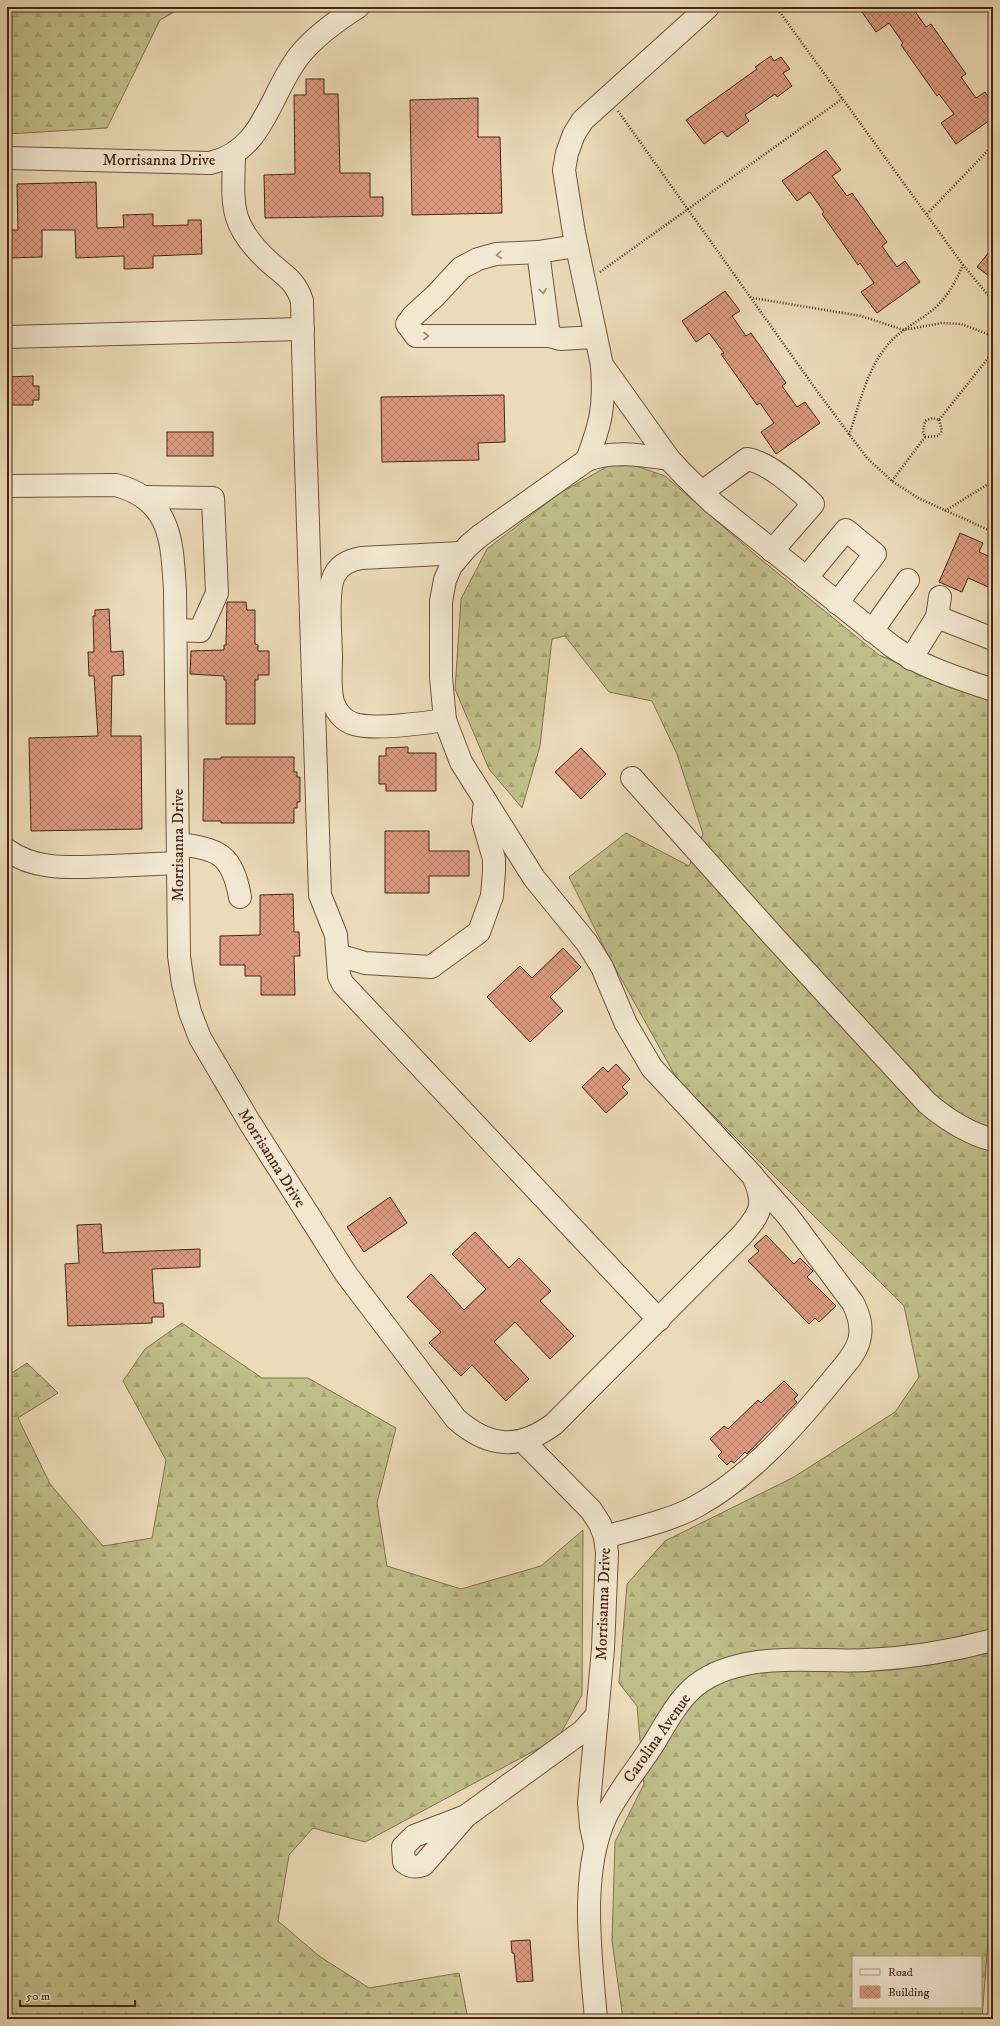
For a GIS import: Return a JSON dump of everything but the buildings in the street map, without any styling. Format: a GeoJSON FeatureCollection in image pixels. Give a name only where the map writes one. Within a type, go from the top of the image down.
{"type":"FeatureCollection","features":[{"type":"Feature","properties":{"kind":"street","name":"Morrisanna Drive"},"geometry":{"type":"LineString","coordinates":[[7,158],[210,162],[234,154],[247,144],[258,129],[284,78],[299,56],[322,33],[358,7]]}},
{"type":"Feature","properties":{"kind":"street"},"geometry":{"type":"LineString","coordinates":[[587,460],[600,427],[604,395],[602,365],[576,246],[565,184],[564,170],[566,154],[574,134],[583,120],[708,7]]}},
{"type":"Feature","properties":{"kind":"street"},"geometry":{"type":"LineString","coordinates":[[234,154],[233,204],[236,219],[249,240],[268,260],[291,278],[298,289],[302,301],[322,657],[320,895],[336,935],[339,976],[343,984],[659,1320]]}},
{"type":"Feature","properties":{"kind":"street"},"geometry":{"type":"LineString","coordinates":[[576,246],[538,252],[496,254],[478,259],[461,268],[436,296],[413,316],[407,324],[416,336],[549,336],[560,339],[595,337]]}},
{"type":"Feature","properties":{"kind":"street"},"geometry":{"type":"LineString","coordinates":[[538,252],[549,336]]}},
{"type":"Feature","properties":{"kind":"street"},"geometry":{"type":"LineString","coordinates":[[7,337],[303,329]]}},
{"type":"Feature","properties":{"kind":"street"},"geometry":{"type":"LineString","coordinates":[[602,365],[669,459],[702,492],[772,551],[911,659],[936,671],[991,684]]}},
{"type":"Feature","properties":{"kind":"street"},"geometry":{"type":"LineString","coordinates":[[605,1537],[651,1524],[696,1507],[728,1486],[780,1440],[821,1394],[855,1352],[860,1340],[861,1327],[858,1314],[853,1303],[788,1216],[753,1176],[652,1068],[626,1024],[602,967],[587,943],[534,878],[461,762],[445,720],[441,678],[441,602],[445,580],[451,566],[461,553],[481,535],[587,460],[601,455],[623,454],[669,459]]}},
{"type":"Feature","properties":{"kind":"street"},"geometry":{"type":"LineString","coordinates":[[702,492],[747,459],[754,460],[783,478],[803,494],[813,504],[772,551]]}},
{"type":"Feature","properties":{"kind":"street","name":"Morrisanna Drive"},"geometry":{"type":"LineString","coordinates":[[7,486],[116,485],[131,489],[144,497],[156,507],[168,528],[174,559],[176,630],[179,956],[183,984],[190,1012],[200,1038],[250,1123],[346,1274],[456,1419],[469,1430],[483,1438],[500,1443],[523,1441],[591,1510],[600,1524],[605,1537],[607,1553],[597,1715],[589,1803],[591,1826],[596,1847]]}},
{"type":"Feature","properties":{"kind":"street"},"geometry":{"type":"LineString","coordinates":[[144,497],[213,498],[216,593],[200,631],[176,630]]}},
{"type":"Feature","properties":{"kind":"street"},"geometry":{"type":"LineString","coordinates":[[806,578],[846,530],[875,554],[837,603]]}},
{"type":"Feature","properties":{"kind":"street"},"geometry":{"type":"LineString","coordinates":[[445,720],[421,724],[364,726],[345,720],[338,713],[334,703],[322,657],[330,588],[333,576],[339,567],[350,560],[361,558],[461,553]]}},
{"type":"Feature","properties":{"kind":"street"},"geometry":{"type":"LineString","coordinates":[[872,630],[908,580]]}},
{"type":"Feature","properties":{"kind":"street"},"geometry":{"type":"LineString","coordinates":[[911,659],[939,607],[993,639]]}},
{"type":"Feature","properties":{"kind":"street"},"geometry":{"type":"LineString","coordinates":[[632,778],[775,938],[927,1102],[945,1118],[965,1130],[993,1140]]}},
{"type":"Feature","properties":{"kind":"street"},"geometry":{"type":"LineString","coordinates":[[338,955],[365,963],[431,967],[479,932],[492,896],[494,871],[494,859],[483,821],[485,800]]}},
{"type":"Feature","properties":{"kind":"street"},"geometry":{"type":"LineString","coordinates":[[7,850],[26,860],[61,868],[178,853],[205,847],[218,853],[227,861],[234,874],[240,897]]}},
{"type":"Feature","properties":{"kind":"street"},"geometry":{"type":"LineString","coordinates":[[523,1441],[541,1434],[554,1424],[742,1236],[757,1218],[761,1202],[759,1189],[753,1176]]}},
{"type":"Feature","properties":{"kind":"street","name":"Carolina Avenue"},"geometry":{"type":"LineString","coordinates":[[596,2019],[590,1902],[591,1873],[596,1847],[606,1816],[624,1784],[650,1748],[680,1701],[691,1688],[718,1672],[746,1664],[775,1660],[866,1660],[914,1656],[993,1640]]}},
{"type":"Feature","properties":{"kind":"street"},"geometry":{"type":"LineString","coordinates":[[466,1816],[583,1731],[597,1715]]}},
{"type":"Feature","properties":{"kind":"path"},"geometry":{"type":"LineString","coordinates":[[776,7],[964,265],[993,301]]}},
{"type":"Feature","properties":{"kind":"path"},"geometry":{"type":"LineString","coordinates":[[608,98],[849,436],[867,458],[892,481],[918,498],[993,532]]}},
{"type":"Feature","properties":{"kind":"path"},"geometry":{"type":"LineString","coordinates":[[584,283],[842,99]]}},
{"type":"Feature","properties":{"kind":"path"},"geometry":{"type":"LineString","coordinates":[[927,214],[993,145]]}},
{"type":"Feature","properties":{"kind":"path"},"geometry":{"type":"LineString","coordinates":[[849,436],[868,378],[878,359],[891,342],[904,330],[931,311],[945,298],[964,265]]}},
{"type":"Feature","properties":{"kind":"path"},"geometry":{"type":"LineString","coordinates":[[752,298],[862,316],[904,330],[942,323],[961,324],[993,336]]}},
{"type":"Feature","properties":{"kind":"path"},"geometry":{"type":"LineString","coordinates":[[939,420],[993,352]]}},
{"type":"Feature","properties":{"kind":"path"},"geometry":{"type":"LineString","coordinates":[[925,437],[923,431],[925,421],[932,418],[939,420]]}},
{"type":"Feature","properties":{"kind":"path"},"geometry":{"type":"LineString","coordinates":[[892,481],[925,437],[938,436],[942,432],[939,420]]}},
{"type":"Feature","properties":{"kind":"path"},"geometry":{"type":"LineString","coordinates":[[945,511],[993,481]]}},
{"type":"Feature","properties":{"kind":"green space"},"geometry":{"type":"Polygon","coordinates":[[[7,7],[183,7],[160,20],[107,128],[7,134],[7,7]]]}},
{"type":"Feature","properties":{"kind":"green space"},"geometry":{"type":"Polygon","coordinates":[[[619,460],[665,476],[758,557],[879,655],[976,696],[993,700],[993,1925],[989,1927],[982,2019],[623,2019],[612,1941],[615,1842],[644,1784],[637,1706],[619,1683],[627,1584],[665,1541],[794,1477],[895,1412],[919,1377],[904,1306],[677,1079],[608,955],[569,877],[626,833],[689,866],[703,834],[677,754],[652,701],[609,692],[565,636],[552,639],[540,746],[522,808],[489,769],[455,689],[461,599],[487,549],[560,493],[619,460]]]}},
{"type":"Feature","properties":{"kind":"green space"},"geometry":{"type":"Polygon","coordinates":[[[182,1323],[262,1378],[308,1378],[396,1428],[377,1503],[387,1566],[461,1589],[541,1566],[583,1530],[582,1695],[558,1738],[365,1842],[313,1828],[289,1855],[278,1921],[319,1956],[369,1988],[459,1973],[468,2019],[7,2019],[7,1376],[27,1363],[58,1393],[18,1418],[50,1484],[103,1546],[152,1538],[166,1460],[123,1381],[145,1349],[182,1323]]]}}]}
